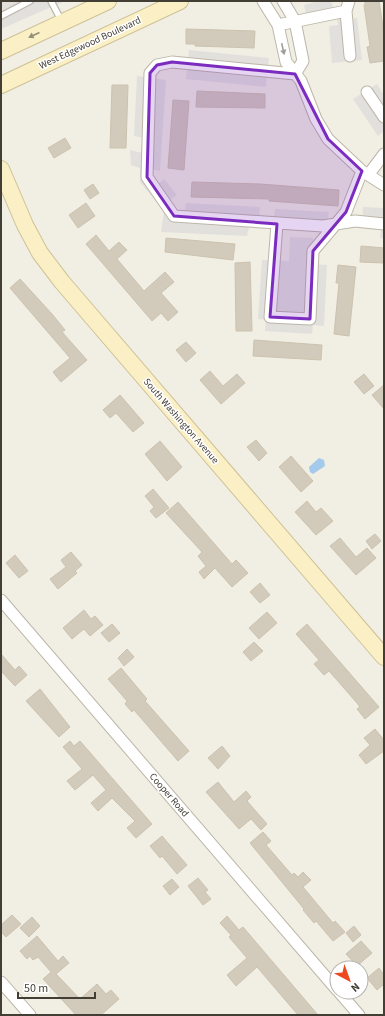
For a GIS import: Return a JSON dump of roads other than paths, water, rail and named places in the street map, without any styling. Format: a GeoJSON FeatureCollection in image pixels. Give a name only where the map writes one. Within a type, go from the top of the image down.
{"type":"FeatureCollection","features":[{"type":"Feature","properties":{"kind":"street"},"geometry":{"type":"LineString","coordinates":[[1,51],[108,1]]}},
{"type":"Feature","properties":{"kind":"street"},"geometry":{"type":"LineString","coordinates":[[86,44],[100,29],[156,1]]}},
{"type":"Feature","properties":{"kind":"street","name":"West Edgewood Boulevard"},"geometry":{"type":"LineString","coordinates":[[1,85],[180,1]]}},
{"type":"Feature","properties":{"kind":"street"},"geometry":{"type":"LineString","coordinates":[[263,1],[278,24],[286,62],[301,82],[316,119],[328,139],[365,172],[384,185]]}},
{"type":"Feature","properties":{"kind":"street"},"geometry":{"type":"LineString","coordinates":[[283,1],[295,21],[303,61],[295,74]]}},
{"type":"Feature","properties":{"kind":"street"},"geometry":{"type":"LineString","coordinates":[[278,24],[295,21],[347,6],[350,56]]}},
{"type":"Feature","properties":{"kind":"street"},"geometry":{"type":"LineString","coordinates":[[295,74],[172,62],[157,66],[150,73],[146,177],[174,216],[323,226],[355,221],[384,224]]}},
{"type":"Feature","properties":{"kind":"street"},"geometry":{"type":"LineString","coordinates":[[367,92],[384,117]]}},
{"type":"Feature","properties":{"kind":"street"},"geometry":{"type":"LineString","coordinates":[[277,224],[270,317],[310,319],[313,251],[338,224],[346,212],[365,172],[384,154]]}},
{"type":"Feature","properties":{"kind":"street","name":"South Washington Avenue"},"geometry":{"type":"LineString","coordinates":[[1,169],[25,225],[40,253],[62,282],[384,657]]}},
{"type":"Feature","properties":{"kind":"street","name":"Cooper Road"},"geometry":{"type":"LineString","coordinates":[[1,600],[329,981]]}},
{"type":"Feature","properties":{"kind":"street"},"geometry":{"type":"LineString","coordinates":[[1,982],[30,1015]]}},
{"type":"Feature","properties":{"kind":"street","name":"Cooper Road"},"geometry":{"type":"LineString","coordinates":[[346,1000],[359,1015]]}},
{"type":"Feature","properties":{"kind":"lane"},"geometry":{"type":"LineString","coordinates":[[1,16],[30,1]]}},
{"type":"Feature","properties":{"kind":"lane"},"geometry":{"type":"LineString","coordinates":[[51,1],[62,22]]}},
{"type":"Feature","properties":{"kind":"water"},"geometry":{"type":"Polygon","coordinates":[[[319,458],[324,460],[325,466],[313,474],[310,472],[309,467],[319,458]]]}}]}
